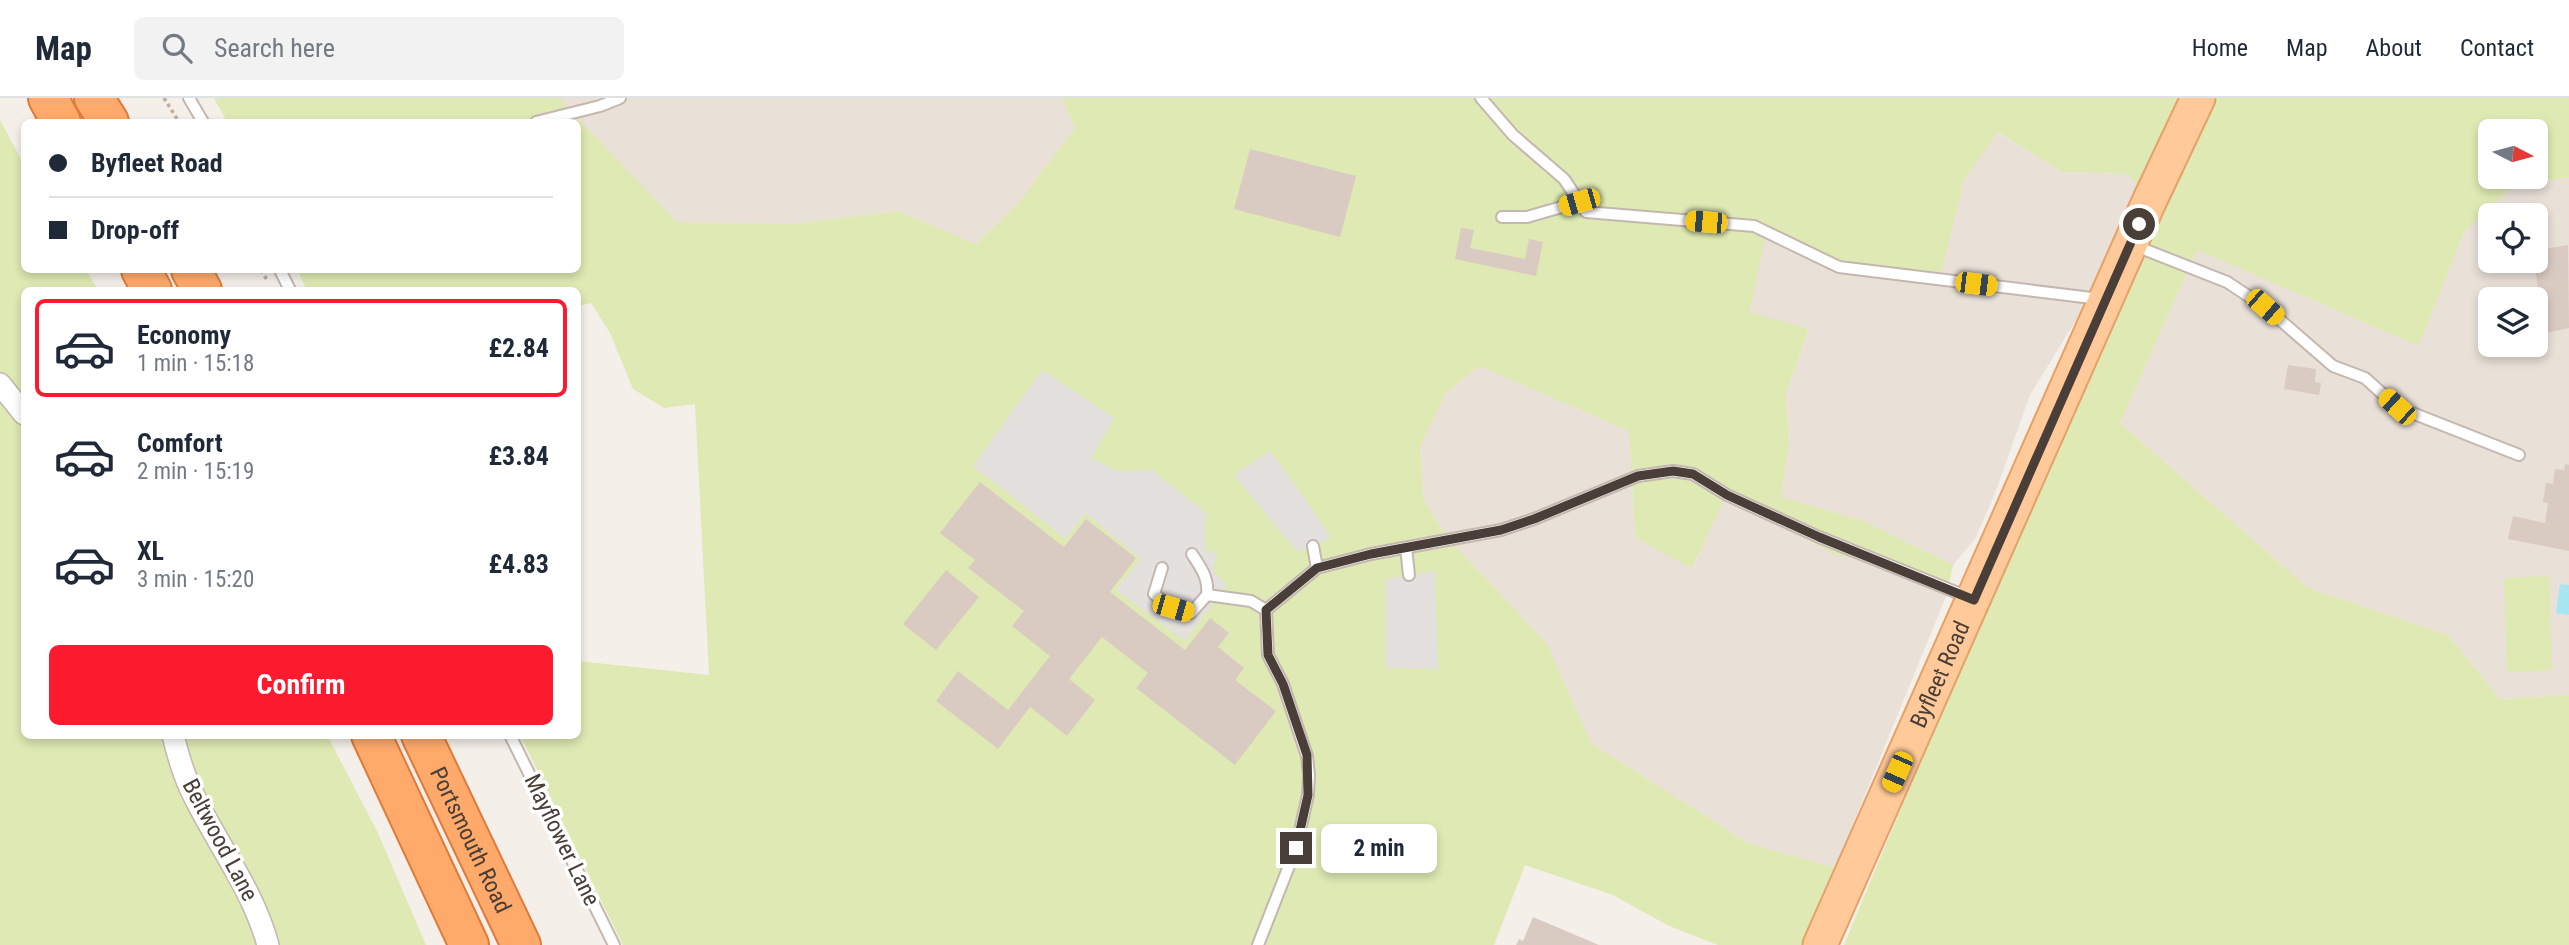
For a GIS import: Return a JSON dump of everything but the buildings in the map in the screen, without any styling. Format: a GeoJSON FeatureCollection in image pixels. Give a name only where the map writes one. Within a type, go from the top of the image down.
{"type":"FeatureCollection","features":[{"type":"Feature","properties":{"kind":"highway"},"geometry":{"type":"LineString","coordinates":[[48,98],[59,119]]}},
{"type":"Feature","properties":{"kind":"highway"},"geometry":{"type":"LineString","coordinates":[[94,98],[107,119]]}},
{"type":"Feature","properties":{"kind":"highway","name":"Portsmouth Road"},"geometry":{"type":"LineString","coordinates":[[372,739],[470,945]]}},
{"type":"Feature","properties":{"kind":"highway","name":"Portsmouth Road"},"geometry":{"type":"LineString","coordinates":[[423,739],[521,945]]}},
{"type":"Feature","properties":{"kind":"main road","name":"Byfleet Road"},"geometry":{"type":"LineString","coordinates":[[1820,945],[2198,98]]}},
{"type":"Feature","properties":{"kind":"street"},"geometry":{"type":"LineString","coordinates":[[0,384],[21,410]]}},
{"type":"Feature","properties":{"kind":"street","name":"Beltwood Lane"},"geometry":{"type":"LineString","coordinates":[[174,739],[193,796],[252,899],[268,945]]}},
{"type":"Feature","properties":{"kind":"lane"},"geometry":{"type":"LineString","coordinates":[[189,98],[201,119]]}},
{"type":"Feature","properties":{"kind":"lane"},"geometry":{"type":"LineString","coordinates":[[548,119],[620,98]]}},
{"type":"Feature","properties":{"kind":"lane"},"geometry":{"type":"LineString","coordinates":[[1481,98],[1513,135],[1564,179],[1586,212],[1754,226],[1839,267],[2106,299]]}},
{"type":"Feature","properties":{"kind":"lane"},"geometry":{"type":"LineString","coordinates":[[1502,217],[1527,216],[1579,202]]}},
{"type":"Feature","properties":{"kind":"lane"},"geometry":{"type":"LineString","coordinates":[[2131,244],[2227,282],[2265,307],[2333,366],[2365,378],[2397,407],[2519,455]]}},
{"type":"Feature","properties":{"kind":"lane"},"geometry":{"type":"LineString","coordinates":[[1266,610],[1317,568],[1501,530],[1638,476],[1673,471],[1693,474],[1727,495],[1819,537],[1974,600]]}},
{"type":"Feature","properties":{"kind":"lane"},"geometry":{"type":"LineString","coordinates":[[1313,546],[1317,568]]}},
{"type":"Feature","properties":{"kind":"lane"},"geometry":{"type":"LineString","coordinates":[[1406,548],[1409,575]]}},
{"type":"Feature","properties":{"kind":"lane"},"geometry":{"type":"LineString","coordinates":[[1162,568],[1154,594],[1173,608],[1191,614],[1207,596],[1208,584],[1192,554]]}},
{"type":"Feature","properties":{"kind":"lane"},"geometry":{"type":"LineString","coordinates":[[1207,596],[1251,601],[1266,610]]}},
{"type":"Feature","properties":{"kind":"lane"},"geometry":{"type":"LineString","coordinates":[[1258,945],[1296,848],[1308,795],[1309,775],[1307,755],[1287,696],[1268,655],[1266,610]]}},
{"type":"Feature","properties":{"kind":"lane","name":"Mayflower Lane"},"geometry":{"type":"LineString","coordinates":[[512,739],[614,945]]}},
{"type":"Feature","properties":{"kind":"path"},"geometry":{"type":"LineString","coordinates":[[164,98],[176,119]]}},
{"type":"Feature","properties":{"kind":"shaded area"},"geometry":{"type":"Polygon","coordinates":[[[561,98],[1062,98],[1075,128],[1020,201],[976,244],[898,211],[791,224],[677,222],[581,123],[581,119],[577,119],[563,104],[561,98]]]}},
{"type":"Feature","properties":{"kind":"shaded area"},"geometry":{"type":"Polygon","coordinates":[[[1997,132],[2062,172],[2127,174],[2150,199],[2030,395],[1994,496],[1975,539],[1953,565],[1864,521],[1781,497],[1789,444],[1786,394],[1809,330],[1750,313],[1765,232],[1942,271],[1964,180],[1997,132]]]}},
{"type":"Feature","properties":{"kind":"shaded area"},"geometry":{"type":"Polygon","coordinates":[[[2569,177],[2569,695],[2500,699],[2448,635],[2308,588],[2120,423],[2197,250],[2419,346],[2464,232],[2478,219],[2478,273],[2548,273],[2548,203],[2495,203],[2510,189],[2548,189],[2548,181],[2569,177]]]}},
{"type":"Feature","properties":{"kind":"shaded area"},"geometry":{"type":"Polygon","coordinates":[[[1479,366],[1629,431],[1635,537],[1693,568],[1725,496],[1883,561],[1947,594],[1835,868],[1748,843],[1591,743],[1548,645],[1447,537],[1424,500],[1420,447],[1446,393],[1479,366]]]}},
{"type":"Feature","properties":{"kind":"shaded area"},"geometry":{"type":"Polygon","coordinates":[[[1042,370],[1114,418],[1091,458],[1118,471],[1152,470],[1206,513],[1205,550],[1217,553],[1213,572],[1227,585],[1185,641],[1116,590],[1141,559],[1085,513],[1066,539],[973,466],[1042,370]]]}},
{"type":"Feature","properties":{"kind":"shaded area"},"geometry":{"type":"Polygon","coordinates":[[[1270,451],[1331,538],[1297,552],[1234,475],[1270,451]]]}},
{"type":"Feature","properties":{"kind":"shaded area"},"geometry":{"type":"Polygon","coordinates":[[[1435,571],[1438,669],[1386,668],[1386,579],[1435,571]]]}},
{"type":"Feature","properties":{"kind":"green space"},"geometry":{"type":"Polygon","coordinates":[[[214,98],[561,98],[578,119],[225,119],[214,98]]]}},
{"type":"Feature","properties":{"kind":"green space"},"geometry":{"type":"Polygon","coordinates":[[[1062,98],[2569,98],[2569,177],[2548,181],[2548,119],[2478,119],[2478,189],[2510,189],[2495,203],[2478,203],[2478,219],[2464,232],[2419,346],[2197,250],[2120,423],[2308,588],[2448,635],[2500,699],[2569,695],[2569,945],[1844,945],[2003,563],[2062,441],[2150,199],[2127,174],[2062,172],[1998,132],[1964,180],[1942,271],[1839,267],[1766,232],[1750,312],[1809,329],[1786,394],[1789,444],[1781,497],[1864,521],[1953,565],[1947,594],[1883,561],[1838,556],[1725,497],[1692,569],[1635,537],[1629,431],[1479,366],[1446,393],[1420,447],[1424,500],[1447,537],[1548,645],[1591,743],[1748,843],[1835,868],[1803,945],[1718,945],[1669,926],[1613,895],[1525,865],[1494,945],[623,945],[522,739],[581,739],[581,661],[709,675],[695,404],[664,408],[633,389],[610,333],[591,303],[581,305],[581,287],[306,287],[298,273],[581,273],[581,122],[677,222],[791,224],[898,211],[976,244],[1020,201],[1075,128],[1062,98]]]}},
{"type":"Feature","properties":{"kind":"green space"},"geometry":{"type":"Polygon","coordinates":[[[0,120],[21,159],[21,273],[88,273],[96,287],[21,287],[21,739],[329,739],[378,833],[426,945],[0,945],[0,120]]]}},
{"type":"Feature","properties":{"kind":"green space"},"geometry":{"type":"Polygon","coordinates":[[[2549,576],[2552,670],[2507,672],[2504,578],[2549,576]]]}},
{"type":"Feature","properties":{"kind":"water"},"geometry":{"type":"Polygon","coordinates":[[[2560,584],[2569,585],[2569,615],[2556,613],[2560,584]]]}},
{"type":"Feature","properties":{"kind":"route"},"geometry":{"type":"LineString","coordinates":[[1296,848],[1308,795],[1307,755],[1283,684],[1268,655],[1266,632],[1266,610],[1287,590],[1317,568],[1371,554],[1501,530],[1638,476],[1673,471],[1693,474],[1727,495],[1819,537],[1974,600],[2139,224]]}}]}
